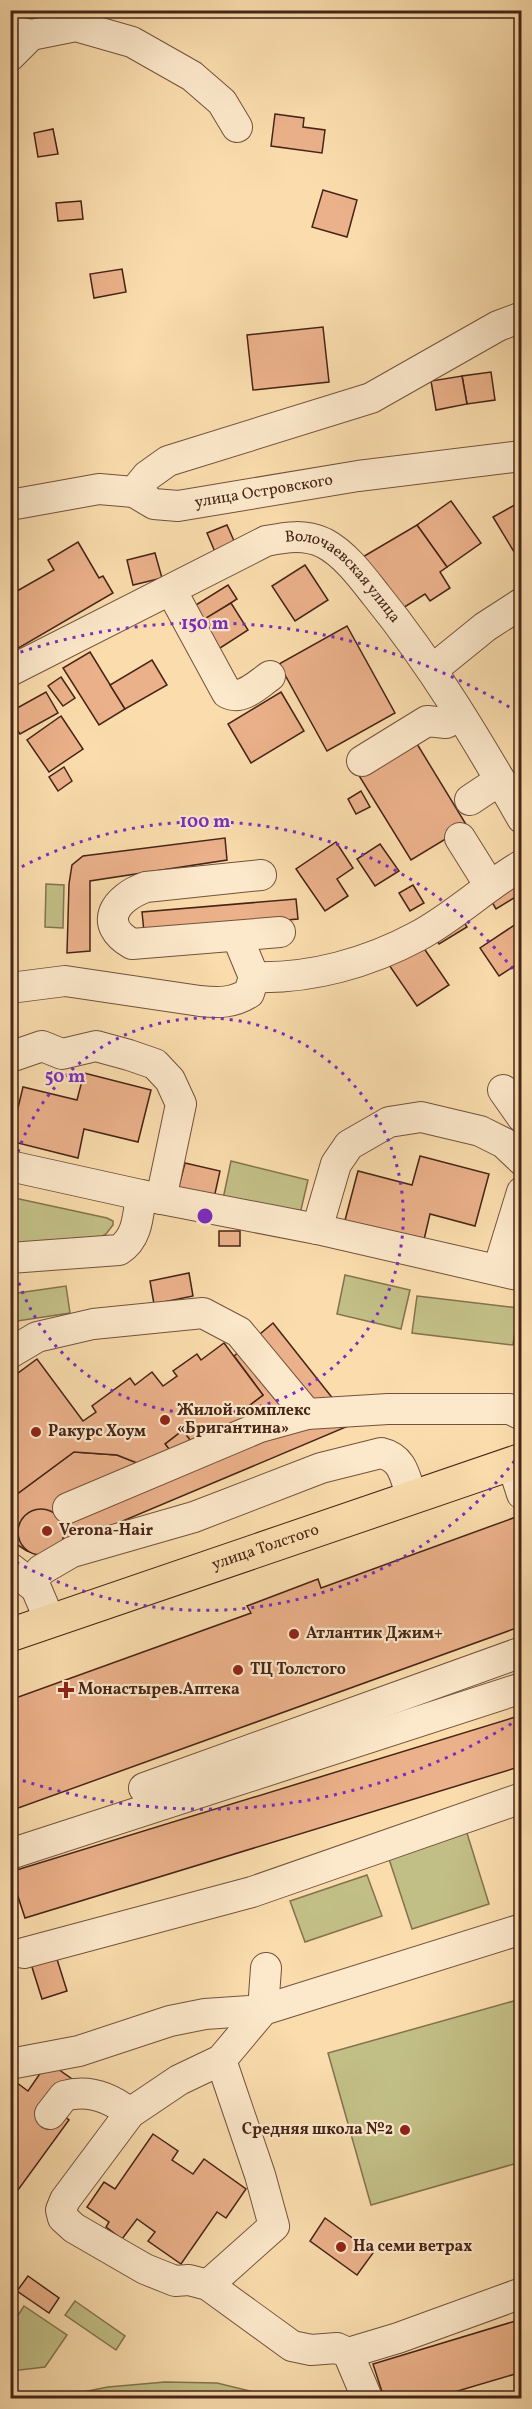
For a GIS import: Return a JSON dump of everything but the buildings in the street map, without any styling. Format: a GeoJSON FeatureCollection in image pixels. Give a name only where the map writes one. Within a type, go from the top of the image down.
{"type":"FeatureCollection","features":[{"type":"Feature","properties":{"kind":"main road","name":"улица Толстого"},"geometry":{"type":"LineString","coordinates":[[10,1635],[412,1498],[518,1472]]}},
{"type":"Feature","properties":{"kind":"street"},"geometry":{"type":"LineString","coordinates":[[17,40],[76,26],[132,42],[192,76],[222,102],[237,128]]}},
{"type":"Feature","properties":{"kind":"street"},"geometry":{"type":"LineString","coordinates":[[134,492],[147,476],[168,461],[371,398],[498,326],[522,317]]}},
{"type":"Feature","properties":{"kind":"street","name":"улица Островского"},"geometry":{"type":"LineString","coordinates":[[10,505],[80,490],[99,489],[134,492],[154,504],[178,506],[358,476],[522,456]]}},
{"type":"Feature","properties":{"kind":"street","name":"Волочаевская улица"},"geometry":{"type":"LineString","coordinates":[[10,671],[266,541],[290,536],[311,538],[327,545],[357,571],[411,638],[522,818]]}},
{"type":"Feature","properties":{"kind":"street"},"geometry":{"type":"LineString","coordinates":[[171,590],[227,693],[234,697],[240,696],[270,676]]}},
{"type":"Feature","properties":{"kind":"street"},"geometry":{"type":"LineString","coordinates":[[432,670],[485,627],[522,603]]}},
{"type":"Feature","properties":{"kind":"street"},"geometry":{"type":"LineString","coordinates":[[362,761],[427,721],[446,723],[460,716]]}},
{"type":"Feature","properties":{"kind":"street"},"geometry":{"type":"LineString","coordinates":[[470,800],[500,780]]}},
{"type":"Feature","properties":{"kind":"street"},"geometry":{"type":"LineString","coordinates":[[460,838],[490,886]]}},
{"type":"Feature","properties":{"kind":"street"},"geometry":{"type":"LineString","coordinates":[[254,976],[279,978],[318,971],[371,957],[419,935],[522,865]]}},
{"type":"Feature","properties":{"kind":"street"},"geometry":{"type":"LineString","coordinates":[[261,875],[146,887],[117,903],[114,929],[122,939],[132,944],[280,932]]}},
{"type":"Feature","properties":{"kind":"street"},"geometry":{"type":"LineString","coordinates":[[10,988],[65,981],[219,1003],[237,1000],[249,993],[254,976],[237,936]]}},
{"type":"Feature","properties":{"kind":"street"},"geometry":{"type":"LineString","coordinates":[[10,1057],[42,1046],[62,1054],[96,1046],[129,1055],[155,1064],[170,1080],[181,1104],[151,1197],[135,1231],[125,1246],[119,1250],[10,1258]]}},
{"type":"Feature","properties":{"kind":"street"},"geometry":{"type":"LineString","coordinates":[[503,1090],[522,1117]]}},
{"type":"Feature","properties":{"kind":"street"},"geometry":{"type":"LineString","coordinates":[[317,1229],[336,1164],[349,1145],[388,1122],[421,1117],[480,1131],[504,1143],[522,1160]]}},
{"type":"Feature","properties":{"kind":"street"},"geometry":{"type":"LineString","coordinates":[[10,1166],[151,1197],[317,1229],[510,1273],[522,1192]]}},
{"type":"Feature","properties":{"kind":"street"},"geometry":{"type":"LineString","coordinates":[[10,1353],[37,1337],[93,1324],[203,1312],[239,1332],[307,1414]]}},
{"type":"Feature","properties":{"kind":"street"},"geometry":{"type":"LineString","coordinates":[[68,1508],[260,1428],[307,1414],[399,1408],[510,1409],[522,1415]]}},
{"type":"Feature","properties":{"kind":"street"},"geometry":{"type":"LineString","coordinates":[[20,1575],[41,1570],[72,1552],[194,1517],[321,1468],[381,1453],[389,1455],[401,1464],[412,1498]]}},
{"type":"Feature","properties":{"kind":"street"},"geometry":{"type":"LineString","coordinates":[[20,1575],[36,1588],[50,1621]]}},
{"type":"Feature","properties":{"kind":"street"},"geometry":{"type":"LineString","coordinates":[[144,1788],[522,1652]]}},
{"type":"Feature","properties":{"kind":"street"},"geometry":{"type":"LineString","coordinates":[[10,1854],[522,1688]]}},
{"type":"Feature","properties":{"kind":"street"},"geometry":{"type":"LineString","coordinates":[[24,1953],[252,1892],[522,1798]]}},
{"type":"Feature","properties":{"kind":"street"},"geometry":{"type":"LineString","coordinates":[[10,2064],[65,2062],[79,2051],[170,2021],[205,2014],[263,2010],[522,1929]]}},
{"type":"Feature","properties":{"kind":"street"},"geometry":{"type":"LineString","coordinates":[[266,1968],[263,2010],[221,2060],[180,2080],[130,2113],[65,2200],[61,2210],[63,2218],[74,2228],[161,2277],[208,2285],[292,2346],[311,2350],[337,2348],[348,2353],[398,2338],[522,2293]]}},
{"type":"Feature","properties":{"kind":"street"},"geometry":{"type":"LineString","coordinates":[[208,2285],[274,2226],[257,2165],[221,2060]]}},
{"type":"Feature","properties":{"kind":"street"},"geometry":{"type":"LineString","coordinates":[[50,2114],[64,2096],[80,2094],[115,2101],[130,2113]]}},
{"type":"Feature","properties":{"kind":"street"},"geometry":{"type":"LineString","coordinates":[[348,2353],[367,2398]]}},
{"type":"Feature","properties":{"kind":"shaded area"},"geometry":{"type":"Polygon","coordinates":[[[46,884],[64,885],[63,928],[45,927],[46,884]]]}},
{"type":"Feature","properties":{"kind":"shaded area"},"geometry":{"type":"Polygon","coordinates":[[[231,1161],[308,1180],[300,1214],[223,1199],[231,1161]]]}},
{"type":"Feature","properties":{"kind":"shaded area"},"geometry":{"type":"Polygon","coordinates":[[[10,1197],[107,1218],[113,1221],[113,1225],[106,1234],[96,1240],[11,1245],[10,1197]]]}},
{"type":"Feature","properties":{"kind":"shaded area"},"geometry":{"type":"Polygon","coordinates":[[[345,1275],[410,1290],[401,1329],[337,1314],[345,1275]]]}},
{"type":"Feature","properties":{"kind":"shaded area"},"geometry":{"type":"Polygon","coordinates":[[[66,1286],[70,1313],[11,1322],[11,1294],[66,1286]]]}},
{"type":"Feature","properties":{"kind":"shaded area"},"geometry":{"type":"Polygon","coordinates":[[[417,1296],[518,1308],[513,1345],[412,1333],[417,1296]]]}},
{"type":"Feature","properties":{"kind":"shaded area"},"geometry":{"type":"Polygon","coordinates":[[[466,1830],[489,1904],[412,1929],[388,1856],[466,1830]]]}},
{"type":"Feature","properties":{"kind":"shaded area"},"geometry":{"type":"Polygon","coordinates":[[[367,1875],[382,1916],[305,1942],[290,1901],[367,1875]]]}},
{"type":"Feature","properties":{"kind":"shaded area"},"geometry":{"type":"Polygon","coordinates":[[[521,1999],[521,2162],[371,2205],[328,2053],[521,1999]]]}},
{"type":"Feature","properties":{"kind":"shaded area"},"geometry":{"type":"Polygon","coordinates":[[[75,2301],[125,2336],[116,2350],[65,2315],[75,2301]]]}},
{"type":"Feature","properties":{"kind":"shaded area"},"geometry":{"type":"Polygon","coordinates":[[[24,2306],[67,2335],[45,2367],[11,2371],[11,2326],[24,2306]]]}},
{"type":"Feature","properties":{"kind":"shaded area"},"geometry":{"type":"Polygon","coordinates":[[[165,2382],[217,2383],[279,2398],[52,2398],[108,2387],[165,2382]]]}},
{"type":"Feature","properties":{"kind":"place","name":"Жилой комплекс «Бригантина»"},"geometry":{"type":"Point","coordinates":[165,1420]}},
{"type":"Feature","properties":{"kind":"place","name":"Ракурс Хоум"},"geometry":{"type":"Point","coordinates":[36,1432]}},
{"type":"Feature","properties":{"kind":"place","name":"Verona-Hair"},"geometry":{"type":"Point","coordinates":[47,1531]}},
{"type":"Feature","properties":{"kind":"place","name":"Атлантик Джим+"},"geometry":{"type":"Point","coordinates":[294,1634]}},
{"type":"Feature","properties":{"kind":"place","name":"ТЦ Толстого"},"geometry":{"type":"Point","coordinates":[238,1670]}},
{"type":"Feature","properties":{"kind":"place","name":"Монастырев.Аптека"},"geometry":{"type":"Point","coordinates":[66,1690]}},
{"type":"Feature","properties":{"kind":"place","name":"Средняя школа №2"},"geometry":{"type":"Point","coordinates":[405,2130]}},
{"type":"Feature","properties":{"kind":"place","name":"На семи ветрах"},"geometry":{"type":"Point","coordinates":[341,2247]}}]}
